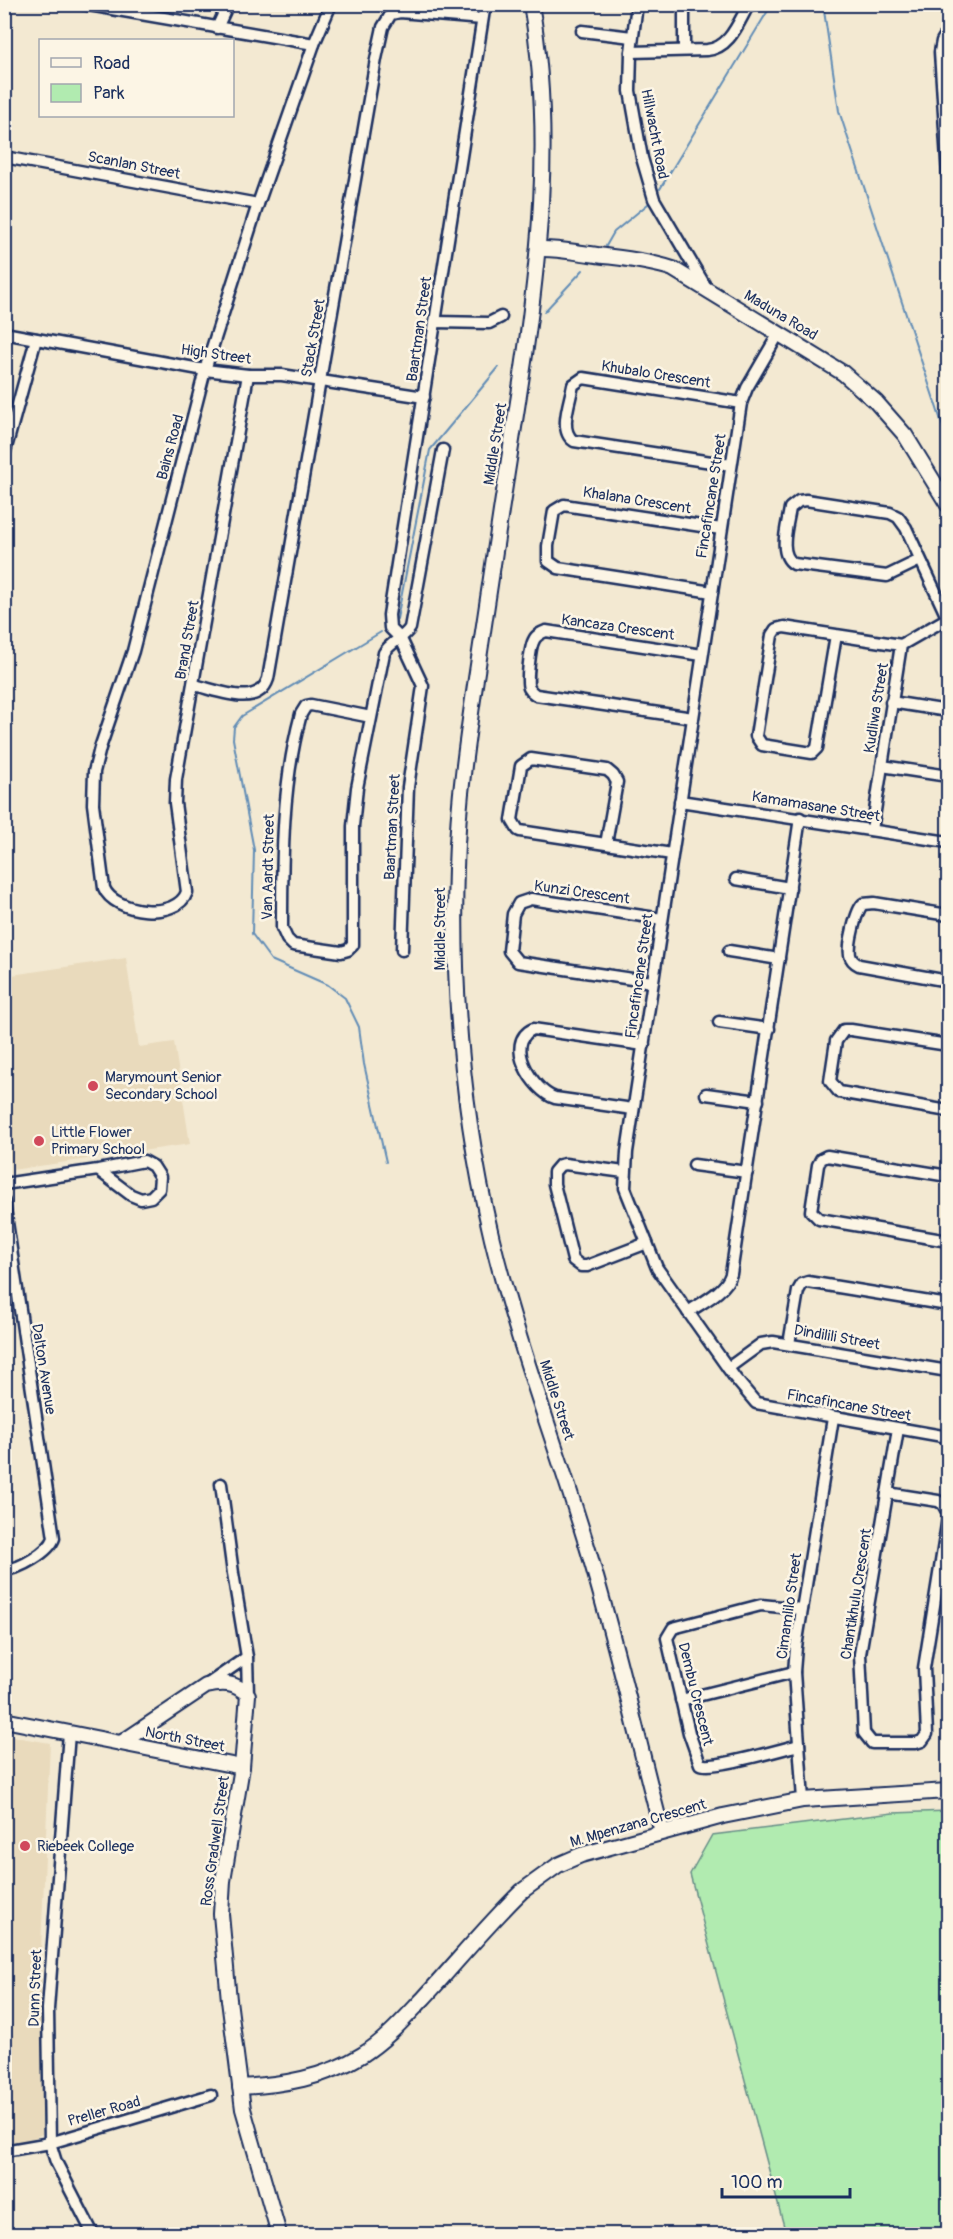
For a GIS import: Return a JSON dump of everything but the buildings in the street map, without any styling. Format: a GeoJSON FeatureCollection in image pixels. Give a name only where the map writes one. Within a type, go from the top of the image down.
{"type":"FeatureCollection","features":[{"type":"Feature","properties":{"kind":"main road","name":"Middle Street"},"geometry":{"type":"LineString","coordinates":[[531,4],[538,62],[543,149],[538,249],[532,310],[463,774],[456,866],[455,918],[460,1024],[474,1147],[491,1233],[517,1330],[587,1545],[662,1832]]}},
{"type":"Feature","properties":{"kind":"main road","name":"Maduna Road"},"geometry":{"type":"LineString","coordinates":[[538,249],[548,248],[661,265],[673,269],[779,333],[843,373],[876,402],[912,444],[948,504]]}},
{"type":"Feature","properties":{"kind":"main road"},"geometry":{"type":"LineString","coordinates":[[206,1686],[229,1683],[243,1689],[248,1695]]}},
{"type":"Feature","properties":{"kind":"main road","name":"North Street"},"geometry":{"type":"LineString","coordinates":[[121,1743],[206,1686]]}},
{"type":"Feature","properties":{"kind":"main road","name":"Ross Gradwell Street"},"geometry":{"type":"LineString","coordinates":[[248,1695],[242,1767],[223,1881],[221,1914],[240,2087],[251,2138],[279,2235]]}},
{"type":"Feature","properties":{"kind":"main road","name":"North Street"},"geometry":{"type":"LineString","coordinates":[[4,1720],[242,1767]]}},
{"type":"Feature","properties":{"kind":"main road","name":"M. Mpenzana Crescent"},"geometry":{"type":"LineString","coordinates":[[240,2087],[283,2084],[332,2070],[363,2055],[390,2034],[515,1898],[558,1865],[581,1855],[723,1816],[803,1800],[948,1791]]}},
{"type":"Feature","properties":{"kind":"street"},"geometry":{"type":"LineString","coordinates":[[83,4],[314,44]]}},
{"type":"Feature","properties":{"kind":"street"},"geometry":{"type":"LineString","coordinates":[[217,28],[228,4]]}},
{"type":"Feature","properties":{"kind":"street","name":"Bains Road"},"geometry":{"type":"LineString","coordinates":[[175,907],[160,910],[141,909],[116,902],[105,891],[93,804],[94,772],[101,742],[133,651],[205,370],[258,204],[314,44],[332,4]]}},
{"type":"Feature","properties":{"kind":"street"},"geometry":{"type":"LineString","coordinates":[[482,19],[485,4]]}},
{"type":"Feature","properties":{"kind":"street","name":"Hillwacht Road"},"geometry":{"type":"LineString","coordinates":[[637,4],[632,37],[630,91],[642,158],[654,199],[708,290]]}},
{"type":"Feature","properties":{"kind":"street"},"geometry":{"type":"LineString","coordinates":[[684,4],[684,50]]}},
{"type":"Feature","properties":{"kind":"street"},"geometry":{"type":"LineString","coordinates":[[631,52],[711,50],[723,45],[749,4]]}},
{"type":"Feature","properties":{"kind":"street","name":"Stack Street"},"geometry":{"type":"LineString","coordinates":[[194,685],[250,696],[258,693],[266,683],[376,59],[385,22],[391,14],[400,12],[482,19]]}},
{"type":"Feature","properties":{"kind":"street","name":"Baartman Street"},"geometry":{"type":"LineString","coordinates":[[402,950],[408,787],[423,686],[401,639],[390,628],[389,612],[482,19]]}},
{"type":"Feature","properties":{"kind":"street"},"geometry":{"type":"LineString","coordinates":[[582,31],[632,37]]}},
{"type":"Feature","properties":{"kind":"street"},"geometry":{"type":"LineString","coordinates":[[948,31],[942,41],[940,52],[948,176]]}},
{"type":"Feature","properties":{"kind":"street","name":"Scanlan Street"},"geometry":{"type":"LineString","coordinates":[[4,157],[258,204]]}},
{"type":"Feature","properties":{"kind":"street"},"geometry":{"type":"LineString","coordinates":[[435,321],[489,323],[501,317]]}},
{"type":"Feature","properties":{"kind":"street","name":"High Street"},"geometry":{"type":"LineString","coordinates":[[4,333],[205,370],[248,375],[282,375],[424,397]]}},
{"type":"Feature","properties":{"kind":"street","name":"Fincafincane Street"},"geometry":{"type":"LineString","coordinates":[[779,333],[751,380],[741,403],[633,1109],[624,1172],[626,1193],[657,1268],[752,1399],[760,1405],[948,1437]]}},
{"type":"Feature","properties":{"kind":"street"},"geometry":{"type":"LineString","coordinates":[[4,455],[36,339]]}},
{"type":"Feature","properties":{"kind":"street","name":"Brand Street"},"geometry":{"type":"LineString","coordinates":[[175,907],[183,900],[187,892],[175,792],[248,375]]}},
{"type":"Feature","properties":{"kind":"street","name":"Khubalo Crescent"},"geometry":{"type":"LineString","coordinates":[[731,465],[574,441],[569,438],[565,430],[573,385],[583,378],[741,403]]}},
{"type":"Feature","properties":{"kind":"street"},"geometry":{"type":"LineString","coordinates":[[401,639],[410,628],[443,450]]}},
{"type":"Feature","properties":{"kind":"street"},"geometry":{"type":"LineString","coordinates":[[920,560],[886,576],[794,564],[788,560],[784,550],[790,508],[802,500],[895,515],[906,528],[948,619]]}},
{"type":"Feature","properties":{"kind":"street","name":"Khalana Crescent"},"geometry":{"type":"LineString","coordinates":[[712,592],[558,568],[548,561],[548,546],[554,511],[564,505],[721,529]]}},
{"type":"Feature","properties":{"kind":"street","name":"Kudliwa Street"},"geometry":{"type":"LineString","coordinates":[[872,830],[901,645],[948,619]]}},
{"type":"Feature","properties":{"kind":"street"},"geometry":{"type":"LineString","coordinates":[[836,635],[820,741],[816,751],[812,753],[762,745],[756,736],[774,632],[778,628],[784,627],[836,635],[901,645]]}},
{"type":"Feature","properties":{"kind":"street","name":"Kancaza Crescent"},"geometry":{"type":"LineString","coordinates":[[693,718],[536,695],[527,684],[531,651],[533,640],[540,633],[546,632],[702,655]]}},
{"type":"Feature","properties":{"kind":"street","name":"Van Aardt Street"},"geometry":{"type":"LineString","coordinates":[[371,717],[311,705],[306,706],[301,714],[282,830],[282,928],[293,945],[341,952],[353,945],[353,826],[357,788],[384,653],[388,646],[401,639]]}},
{"type":"Feature","properties":{"kind":"street"},"geometry":{"type":"LineString","coordinates":[[891,702],[948,711]]}},
{"type":"Feature","properties":{"kind":"street"},"geometry":{"type":"LineString","coordinates":[[606,844],[617,782],[612,773],[607,770],[531,759],[521,765],[512,820],[518,830],[606,844],[672,854]]}},
{"type":"Feature","properties":{"kind":"street"},"geometry":{"type":"LineString","coordinates":[[882,766],[948,776]]}},
{"type":"Feature","properties":{"kind":"street","name":"Kamamasane Street"},"geometry":{"type":"LineString","coordinates":[[680,801],[948,842]]}},
{"type":"Feature","properties":{"kind":"street"},"geometry":{"type":"LineString","coordinates":[[688,1312],[721,1289],[730,1277],[800,818]]}},
{"type":"Feature","properties":{"kind":"street"},"geometry":{"type":"LineString","coordinates":[[736,879],[790,888]]}},
{"type":"Feature","properties":{"kind":"street","name":"Kunzi Crescent"},"geometry":{"type":"LineString","coordinates":[[652,982],[518,962],[509,951],[513,914],[519,903],[531,899],[662,919]]}},
{"type":"Feature","properties":{"kind":"street"},"geometry":{"type":"LineString","coordinates":[[948,915],[874,903],[863,904],[857,910],[850,954],[854,962],[859,965],[948,981]]}},
{"type":"Feature","properties":{"kind":"street"},"geometry":{"type":"LineString","coordinates":[[729,951],[779,959]]}},
{"type":"Feature","properties":{"kind":"street"},"geometry":{"type":"LineString","coordinates":[[719,1022],[769,1029]]}},
{"type":"Feature","properties":{"kind":"street"},"geometry":{"type":"LineString","coordinates":[[633,1109],[555,1098],[544,1093],[523,1064],[522,1040],[534,1029],[644,1045]]}},
{"type":"Feature","properties":{"kind":"street"},"geometry":{"type":"LineString","coordinates":[[948,1045],[844,1030],[836,1041],[830,1081],[839,1092],[948,1111]]}},
{"type":"Feature","properties":{"kind":"street"},"geometry":{"type":"LineString","coordinates":[[706,1094],[758,1101]]}},
{"type":"Feature","properties":{"kind":"street"},"geometry":{"type":"LineString","coordinates":[[948,1176],[827,1156],[821,1159],[818,1166],[811,1211],[819,1219],[948,1241]]}},
{"type":"Feature","properties":{"kind":"street"},"geometry":{"type":"LineString","coordinates":[[4,1184],[144,1161],[159,1173],[161,1181],[159,1189],[151,1197],[136,1198],[98,1170]]}},
{"type":"Feature","properties":{"kind":"street"},"geometry":{"type":"LineString","coordinates":[[624,1172],[568,1164],[560,1165],[554,1172],[553,1179],[573,1260],[581,1266],[587,1266],[647,1243]]}},
{"type":"Feature","properties":{"kind":"street"},"geometry":{"type":"LineString","coordinates":[[694,1165],[747,1172]]}},
{"type":"Feature","properties":{"kind":"street","name":"Dalton Avenue"},"geometry":{"type":"LineString","coordinates":[[4,1202],[8,1247],[53,1542],[16,1568],[4,1569]]}},
{"type":"Feature","properties":{"kind":"street"},"geometry":{"type":"LineString","coordinates":[[789,1344],[798,1291],[808,1282],[948,1305]]}},
{"type":"Feature","properties":{"kind":"street","name":"Dindilili Street"},"geometry":{"type":"LineString","coordinates":[[728,1368],[764,1343],[773,1342],[948,1371]]}},
{"type":"Feature","properties":{"kind":"street","name":"Cimamlilo Street"},"geometry":{"type":"LineString","coordinates":[[803,1800],[794,1672],[833,1418]]}},
{"type":"Feature","properties":{"kind":"street","name":"Chantikhulu Crescent"},"geometry":{"type":"LineString","coordinates":[[898,1429],[860,1654],[864,1732],[866,1738],[872,1743],[916,1743],[922,1741],[927,1734],[925,1659],[948,1518]]}},
{"type":"Feature","properties":{"kind":"street","name":"Ross Gradwell Street"},"geometry":{"type":"LineString","coordinates":[[221,1484],[232,1573],[247,1657],[248,1695]]}},
{"type":"Feature","properties":{"kind":"street"},"geometry":{"type":"LineString","coordinates":[[887,1493],[938,1501],[943,1504],[948,1513]]}},
{"type":"Feature","properties":{"kind":"street","name":"Dembu Crescent"},"geometry":{"type":"LineString","coordinates":[[799,1745],[703,1766],[698,1759],[667,1644],[668,1634],[673,1628],[761,1605],[802,1609]]}},
{"type":"Feature","properties":{"kind":"street","name":"North Street"},"geometry":{"type":"LineString","coordinates":[[206,1686],[247,1657]]}},
{"type":"Feature","properties":{"kind":"street"},"geometry":{"type":"LineString","coordinates":[[681,1700],[794,1672]]}},
{"type":"Feature","properties":{"kind":"street","name":"Dunn Street"},"geometry":{"type":"LineString","coordinates":[[69,1733],[48,2009],[50,2143],[56,2162],[93,2235]]}},
{"type":"Feature","properties":{"kind":"street","name":"Preller Road"},"geometry":{"type":"LineString","coordinates":[[4,2151],[50,2143],[211,2096]]}},
{"type":"Feature","properties":{"kind":"shaded area","name":"Marymount Senior Secondary School"},"geometry":{"type":"Polygon","coordinates":[[[126,958],[139,1047],[174,1042],[190,1144],[12,1170],[4,1125],[5,976],[126,958]]]}},
{"type":"Feature","properties":{"kind":"shaded area","name":"Riebeek College"},"geometry":{"type":"Polygon","coordinates":[[[4,1735],[50,1743],[41,1949],[42,2134],[15,2148],[4,2149],[4,1735]]]}},
{"type":"Feature","properties":{"kind":"green space"},"geometry":{"type":"Polygon","coordinates":[[[948,1811],[948,2234],[786,2234],[690,1874],[712,1835],[893,1813],[948,1811]]]}},
{"type":"Feature","properties":{"kind":"waterway"},"geometry":{"type":"LineString","coordinates":[[660,189],[772,4]]}},
{"type":"Feature","properties":{"kind":"waterway"},"geometry":{"type":"LineString","coordinates":[[823,4],[839,111],[948,442]]}},
{"type":"Feature","properties":{"kind":"waterway"},"geometry":{"type":"LineString","coordinates":[[606,246],[614,232],[648,204]]}},
{"type":"Feature","properties":{"kind":"waterway"},"geometry":{"type":"LineString","coordinates":[[544,312],[583,270]]}},
{"type":"Feature","properties":{"kind":"waterway"},"geometry":{"type":"LineString","coordinates":[[397,619],[430,450],[499,367]]}},
{"type":"Feature","properties":{"kind":"waterway"},"geometry":{"type":"LineString","coordinates":[[381,632],[242,716],[234,727],[233,739],[254,850],[252,934],[271,960],[328,985],[345,998],[359,1027],[364,1064],[386,1162]]}},
{"type":"Feature","properties":{"kind":"place","name":"Marymount Senior Secondary School"},"geometry":{"type":"Point","coordinates":[93,1086]}},
{"type":"Feature","properties":{"kind":"place","name":"Little Flower Primary School"},"geometry":{"type":"Point","coordinates":[39,1141]}},
{"type":"Feature","properties":{"kind":"place","name":"Riebeek College"},"geometry":{"type":"Point","coordinates":[25,1846]}}]}
